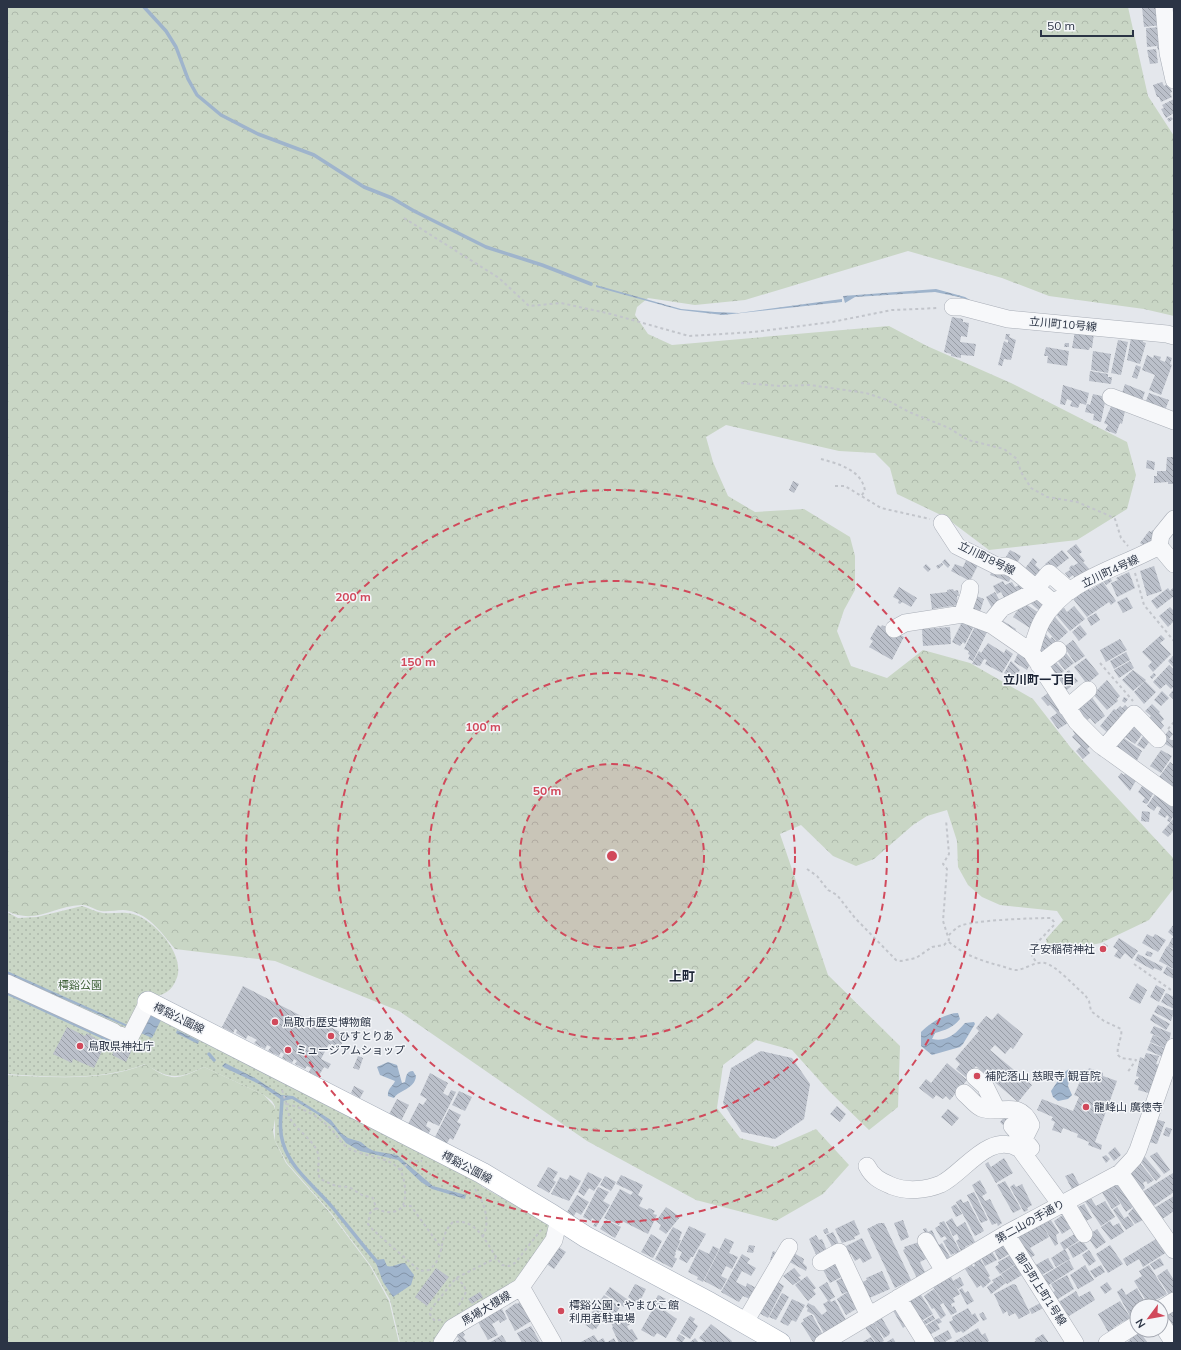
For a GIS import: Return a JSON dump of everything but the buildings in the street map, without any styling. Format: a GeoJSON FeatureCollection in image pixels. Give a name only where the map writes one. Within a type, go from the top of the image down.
{"type":"FeatureCollection","features":[{"type":"Feature","properties":{"kind":"main road","name":"樗谿公園線"},"geometry":{"type":"LineString","coordinates":[[148,1002],[474,1170],[556,1217],[586,1237],[745,1322],[780,1343]]}},
{"type":"Feature","properties":{"kind":"street"},"geometry":{"type":"LineString","coordinates":[[1164,7],[1168,53],[1174,80]]}},
{"type":"Feature","properties":{"kind":"street","name":"立川町10号線"},"geometry":{"type":"LineString","coordinates":[[953,307],[962,307],[1008,319],[1167,334],[1174,336]]}},
{"type":"Feature","properties":{"kind":"street"},"geometry":{"type":"LineString","coordinates":[[1111,397],[1174,420]]}},
{"type":"Feature","properties":{"kind":"street"},"geometry":{"type":"LineString","coordinates":[[1174,519],[1161,535],[1159,546],[1174,564]]}},
{"type":"Feature","properties":{"kind":"street","name":"立川町8号線"},"geometry":{"type":"LineString","coordinates":[[942,522],[957,546],[997,566],[1009,567],[1036,587],[1055,604]]}},
{"type":"Feature","properties":{"kind":"street","name":"立川町4号線"},"geometry":{"type":"LineString","coordinates":[[1035,658],[1042,620],[1055,604],[1070,591],[1131,554],[1159,546]]}},
{"type":"Feature","properties":{"kind":"street"},"geometry":{"type":"LineString","coordinates":[[989,624],[1002,608],[1026,597],[1049,573],[1070,591]]}},
{"type":"Feature","properties":{"kind":"street"},"geometry":{"type":"LineString","coordinates":[[963,614],[964,605],[970,593],[970,588]]}},
{"type":"Feature","properties":{"kind":"street"},"geometry":{"type":"LineString","coordinates":[[894,629],[905,623],[963,614],[989,624],[1035,658],[1077,722],[1104,748],[1174,798]]}},
{"type":"Feature","properties":{"kind":"street"},"geometry":{"type":"LineString","coordinates":[[1035,658],[1058,650]]}},
{"type":"Feature","properties":{"kind":"street"},"geometry":{"type":"LineString","coordinates":[[1067,708],[1088,690]]}},
{"type":"Feature","properties":{"kind":"street"},"geometry":{"type":"LineString","coordinates":[[1104,748],[1134,714],[1158,739]]}},
{"type":"Feature","properties":{"kind":"street"},"geometry":{"type":"LineString","coordinates":[[7,983],[126,1031],[148,1002]]}},
{"type":"Feature","properties":{"kind":"street","name":"第二山の手通り"},"geometry":{"type":"LineString","coordinates":[[823,1343],[1006,1234],[1120,1173],[1134,1158],[1138,1150],[1174,1047]]}},
{"type":"Feature","properties":{"kind":"street"},"geometry":{"type":"LineString","coordinates":[[975,1077],[985,1086],[997,1110]]}},
{"type":"Feature","properties":{"kind":"street"},"geometry":{"type":"LineString","coordinates":[[964,1093],[982,1108],[997,1110],[1006,1108],[1020,1111],[1026,1116],[1031,1125],[1021,1144]]}},
{"type":"Feature","properties":{"kind":"street"},"geometry":{"type":"LineString","coordinates":[[1012,1126],[1021,1144],[1065,1202],[1084,1234]]}},
{"type":"Feature","properties":{"kind":"street"},"geometry":{"type":"LineString","coordinates":[[866,1166],[873,1177],[882,1182],[911,1190],[942,1183],[980,1153],[992,1147],[1021,1144]]}},
{"type":"Feature","properties":{"kind":"street"},"geometry":{"type":"LineString","coordinates":[[1120,1173],[1174,1250]]}},
{"type":"Feature","properties":{"kind":"street"},"geometry":{"type":"LineString","coordinates":[[521,1287],[554,1240],[556,1217]]}},
{"type":"Feature","properties":{"kind":"street","name":"御弓町上町1号線"},"geometry":{"type":"LineString","coordinates":[[1006,1234],[1075,1343]]}},
{"type":"Feature","properties":{"kind":"street"},"geometry":{"type":"LineString","coordinates":[[926,1240],[944,1271]]}},
{"type":"Feature","properties":{"kind":"street"},"geometry":{"type":"LineString","coordinates":[[745,1322],[789,1247]]}},
{"type":"Feature","properties":{"kind":"street"},"geometry":{"type":"LineString","coordinates":[[821,1262],[839,1252],[869,1316]]}},
{"type":"Feature","properties":{"kind":"street","name":"馬場大榎線"},"geometry":{"type":"LineString","coordinates":[[442,1343],[452,1328],[521,1287],[553,1343]]}},
{"type":"Feature","properties":{"kind":"street"},"geometry":{"type":"LineString","coordinates":[[898,1298],[926,1343]]}},
{"type":"Feature","properties":{"kind":"street"},"geometry":{"type":"LineString","coordinates":[[1107,1343],[1129,1329]]}},
{"type":"Feature","properties":{"kind":"path"},"geometry":{"type":"LineString","coordinates":[[404,218],[499,278],[529,306],[561,304],[611,314],[689,336],[754,332],[832,322],[892,310],[953,307]]}},
{"type":"Feature","properties":{"kind":"path"},"geometry":{"type":"LineString","coordinates":[[741,383],[810,385],[866,393],[886,400],[909,412],[949,428],[968,440],[1004,449],[1017,459],[1021,472],[1030,488],[1048,497],[1077,502],[1115,519],[1121,538],[1131,554],[1144,605],[1174,641]]}},
{"type":"Feature","properties":{"kind":"path"},"geometry":{"type":"LineString","coordinates":[[821,459],[842,464],[855,473],[864,487],[865,491],[862,496]]}},
{"type":"Feature","properties":{"kind":"path"},"geometry":{"type":"LineString","coordinates":[[835,486],[845,486],[881,508],[942,522]]}},
{"type":"Feature","properties":{"kind":"path"},"geometry":{"type":"LineString","coordinates":[[1100,663],[1140,707],[1134,714]]}},
{"type":"Feature","properties":{"kind":"path"},"geometry":{"type":"LineString","coordinates":[[946,820],[949,854],[944,864],[947,868],[943,921],[944,928],[949,936]]}},
{"type":"Feature","properties":{"kind":"path"},"geometry":{"type":"LineString","coordinates":[[807,870],[817,876],[828,890],[837,895],[855,918],[898,962],[916,958],[932,947],[944,945],[948,941],[949,936],[960,926],[1012,919],[1051,918],[1054,925],[1034,948],[1032,956],[1037,963]]}},
{"type":"Feature","properties":{"kind":"path"},"geometry":{"type":"LineString","coordinates":[[948,941],[969,955],[987,963],[1017,970],[1037,963],[1043,963],[1053,967],[1085,995],[1089,1001],[1091,1011],[1104,1021],[1121,1029],[1122,1032],[1117,1049],[1118,1055],[1121,1058],[1136,1060],[1127,1072]]}},
{"type":"Feature","properties":{"kind":"path"},"geometry":{"type":"LineString","coordinates":[[1134,964],[1174,992]]}},
{"type":"Feature","properties":{"kind":"path"},"geometry":{"type":"LineString","coordinates":[[283,1091],[287,1112],[291,1120],[317,1151],[320,1179],[336,1186],[349,1186],[357,1192],[373,1198],[376,1208],[383,1212],[389,1212],[402,1206],[411,1206],[442,1249]]}},
{"type":"Feature","properties":{"kind":"path"},"geometry":{"type":"LineString","coordinates":[[286,1103],[300,1108],[329,1127],[340,1142],[348,1148],[358,1153],[390,1162],[400,1170],[404,1184],[402,1206]]}},
{"type":"Feature","properties":{"kind":"path"},"geometry":{"type":"LineString","coordinates":[[400,1170],[411,1161],[424,1162]]}},
{"type":"Feature","properties":{"kind":"path"},"geometry":{"type":"LineString","coordinates":[[474,1187],[480,1196],[486,1214],[487,1227],[483,1236]]}},
{"type":"Feature","properties":{"kind":"path"},"geometry":{"type":"LineString","coordinates":[[376,1208],[370,1214],[368,1224],[420,1271],[426,1272],[439,1261],[444,1233],[453,1222],[459,1221],[470,1225],[483,1236],[502,1265],[509,1266],[516,1263],[556,1217]]}},
{"type":"Feature","properties":{"kind":"path"},"geometry":{"type":"LineString","coordinates":[[444,1318],[434,1320],[430,1314],[431,1309],[456,1278],[496,1258]]}},
{"type":"Feature","properties":{"kind":"path"},"geometry":{"type":"LineString","coordinates":[[456,1278],[464,1285],[466,1292],[456,1309]]}},
{"type":"Feature","properties":{"kind":"green space"},"geometry":{"type":"Polygon","coordinates":[[[7,7],[1128,7],[1148,96],[1174,136],[1174,316],[1144,309],[1049,296],[1002,278],[908,251],[745,300],[695,305],[648,298],[637,307],[635,315],[648,334],[672,345],[889,326],[927,346],[1011,383],[1127,442],[1136,475],[1127,509],[1077,540],[989,550],[945,517],[897,494],[890,468],[875,453],[839,451],[726,425],[706,437],[713,462],[728,496],[755,512],[804,509],[850,537],[855,556],[855,590],[844,610],[837,631],[851,666],[887,678],[923,650],[970,663],[1033,699],[1071,748],[1174,859],[1174,888],[1149,920],[1101,943],[1060,951],[1047,948],[1046,939],[1063,920],[1057,911],[1000,905],[982,897],[968,885],[958,867],[957,841],[947,810],[927,816],[913,825],[874,859],[856,866],[833,856],[801,825],[780,834],[828,975],[900,1046],[898,1107],[869,1130],[829,1091],[792,1050],[756,1040],[723,1065],[717,1108],[740,1138],[775,1147],[816,1129],[849,1165],[823,1194],[776,1221],[696,1200],[587,1141],[399,1011],[275,961],[175,949],[153,924],[146,918],[132,911],[101,911],[84,905],[62,908],[36,916],[17,915],[7,911],[7,7]]]}},
{"type":"Feature","properties":{"kind":"green space","name":"樗谿公園"},"geometry":{"type":"Polygon","coordinates":[[[82,906],[103,913],[123,913],[136,915],[152,925],[168,942],[177,961],[178,971],[176,980],[167,992],[161,995],[153,996],[480,1180],[481,1186],[551,1226],[550,1237],[516,1285],[439,1343],[400,1343],[390,1300],[371,1266],[332,1214],[287,1163],[275,1141],[275,1106],[272,1101],[264,1095],[204,1067],[180,1076],[161,1073],[145,1064],[112,1073],[95,1075],[59,1077],[7,1074],[7,912],[18,918],[37,917],[82,906]]]}},
{"type":"Feature","properties":{"kind":"green space"},"geometry":{"type":"Polygon","coordinates":[[[146,1064],[162,1074],[174,1077],[187,1075],[204,1067],[264,1095],[274,1106],[276,1113],[273,1131],[275,1141],[286,1163],[331,1214],[370,1266],[389,1301],[399,1343],[7,1343],[7,1075],[59,1077],[95,1076],[130,1070],[146,1064]]]}},
{"type":"Feature","properties":{"kind":"water"},"geometry":{"type":"Polygon","coordinates":[[[596,285],[681,309],[715,312],[739,313],[842,299],[842,302],[723,315],[680,310],[596,287],[596,285]]]}},
{"type":"Feature","properties":{"kind":"water"},"geometry":{"type":"Polygon","coordinates":[[[936,289],[965,297],[980,306],[1019,316],[1096,321],[1174,329],[1174,333],[1084,323],[1018,318],[979,309],[970,302],[959,297],[935,292],[855,297],[845,303],[843,296],[936,289]]]}},
{"type":"Feature","properties":{"kind":"water"},"geometry":{"type":"Polygon","coordinates":[[[7,971],[130,1026],[152,1013],[162,1018],[152,1038],[7,974],[7,971]]]}},
{"type":"Feature","properties":{"kind":"water"},"geometry":{"type":"Polygon","coordinates":[[[953,1013],[958,1013],[960,1019],[955,1025],[935,1033],[932,1039],[938,1040],[947,1038],[954,1034],[965,1023],[974,1022],[975,1024],[960,1047],[932,1055],[921,1046],[921,1032],[924,1029],[943,1017],[953,1013]]]}},
{"type":"Feature","properties":{"kind":"water"},"geometry":{"type":"Polygon","coordinates":[[[177,1030],[199,1041],[198,1044],[176,1033],[177,1030]]]}},
{"type":"Feature","properties":{"kind":"water"},"geometry":{"type":"Polygon","coordinates":[[[388,1062],[397,1065],[402,1083],[405,1082],[407,1075],[411,1071],[413,1071],[416,1076],[410,1087],[396,1095],[394,1098],[388,1096],[388,1094],[389,1089],[395,1081],[380,1075],[377,1067],[388,1062]]]}},
{"type":"Feature","properties":{"kind":"water"},"geometry":{"type":"Polygon","coordinates":[[[225,1063],[255,1078],[281,1095],[293,1096],[331,1120],[341,1133],[348,1138],[361,1142],[374,1151],[397,1155],[433,1186],[466,1195],[465,1199],[432,1189],[421,1182],[398,1160],[360,1151],[346,1143],[332,1126],[317,1114],[292,1099],[283,1101],[259,1084],[222,1066],[225,1063]]]}},
{"type":"Feature","properties":{"kind":"water"},"geometry":{"type":"Polygon","coordinates":[[[1069,1069],[1071,1072],[1068,1086],[1072,1095],[1068,1099],[1058,1101],[1053,1097],[1051,1091],[1063,1073],[1069,1069]]]}},
{"type":"Feature","properties":{"kind":"water"},"geometry":{"type":"Polygon","coordinates":[[[384,1259],[387,1266],[405,1263],[414,1275],[411,1285],[393,1297],[383,1282],[375,1260],[384,1259]]]}},
{"type":"Feature","properties":{"kind":"waterway"},"geometry":{"type":"LineString","coordinates":[[144,7],[166,31],[176,47],[188,79],[197,95],[221,115],[258,134],[314,155],[364,187],[392,198],[414,211],[486,247],[542,265],[591,284]]}},
{"type":"Feature","properties":{"kind":"waterway"},"geometry":{"type":"LineString","coordinates":[[7,993],[109,1040]]}},
{"type":"Feature","properties":{"kind":"waterway"},"geometry":{"type":"LineString","coordinates":[[209,1054],[214,1060]]}},
{"type":"Feature","properties":{"kind":"waterway"},"geometry":{"type":"LineString","coordinates":[[282,1097],[280,1125],[283,1143],[287,1153],[298,1170],[333,1208],[378,1263]]}},
{"type":"Feature","properties":{"kind":"place","name":"子安稲荷神社"},"geometry":{"type":"Point","coordinates":[1103,949]}},
{"type":"Feature","properties":{"kind":"place","name":"鳥取市歴史博物館"},"geometry":{"type":"Point","coordinates":[275,1022]}},
{"type":"Feature","properties":{"kind":"place","name":"ひすとりあ"},"geometry":{"type":"Point","coordinates":[331,1036]}},
{"type":"Feature","properties":{"kind":"place","name":"鳥取県神社庁"},"geometry":{"type":"Point","coordinates":[80,1046]}},
{"type":"Feature","properties":{"kind":"place","name":"ミュージアムショップ"},"geometry":{"type":"Point","coordinates":[288,1050]}},
{"type":"Feature","properties":{"kind":"place","name":"補陀落山 慈眼寺 観音院"},"geometry":{"type":"Point","coordinates":[977,1076]}},
{"type":"Feature","properties":{"kind":"place","name":"龍峰山 廣徳寺"},"geometry":{"type":"Point","coordinates":[1086,1107]}},
{"type":"Feature","properties":{"kind":"place","name":"樗谿公園・やまびこ館 利用者駐車場"},"geometry":{"type":"Point","coordinates":[561,1311]}},
{"type":"Feature","properties":{"kind":"district","name":"立川町一丁目"},"geometry":{"type":"Point","coordinates":[1039,679]}},
{"type":"Feature","properties":{"kind":"district","name":"上町"},"geometry":{"type":"Point","coordinates":[682,976]}}]}
